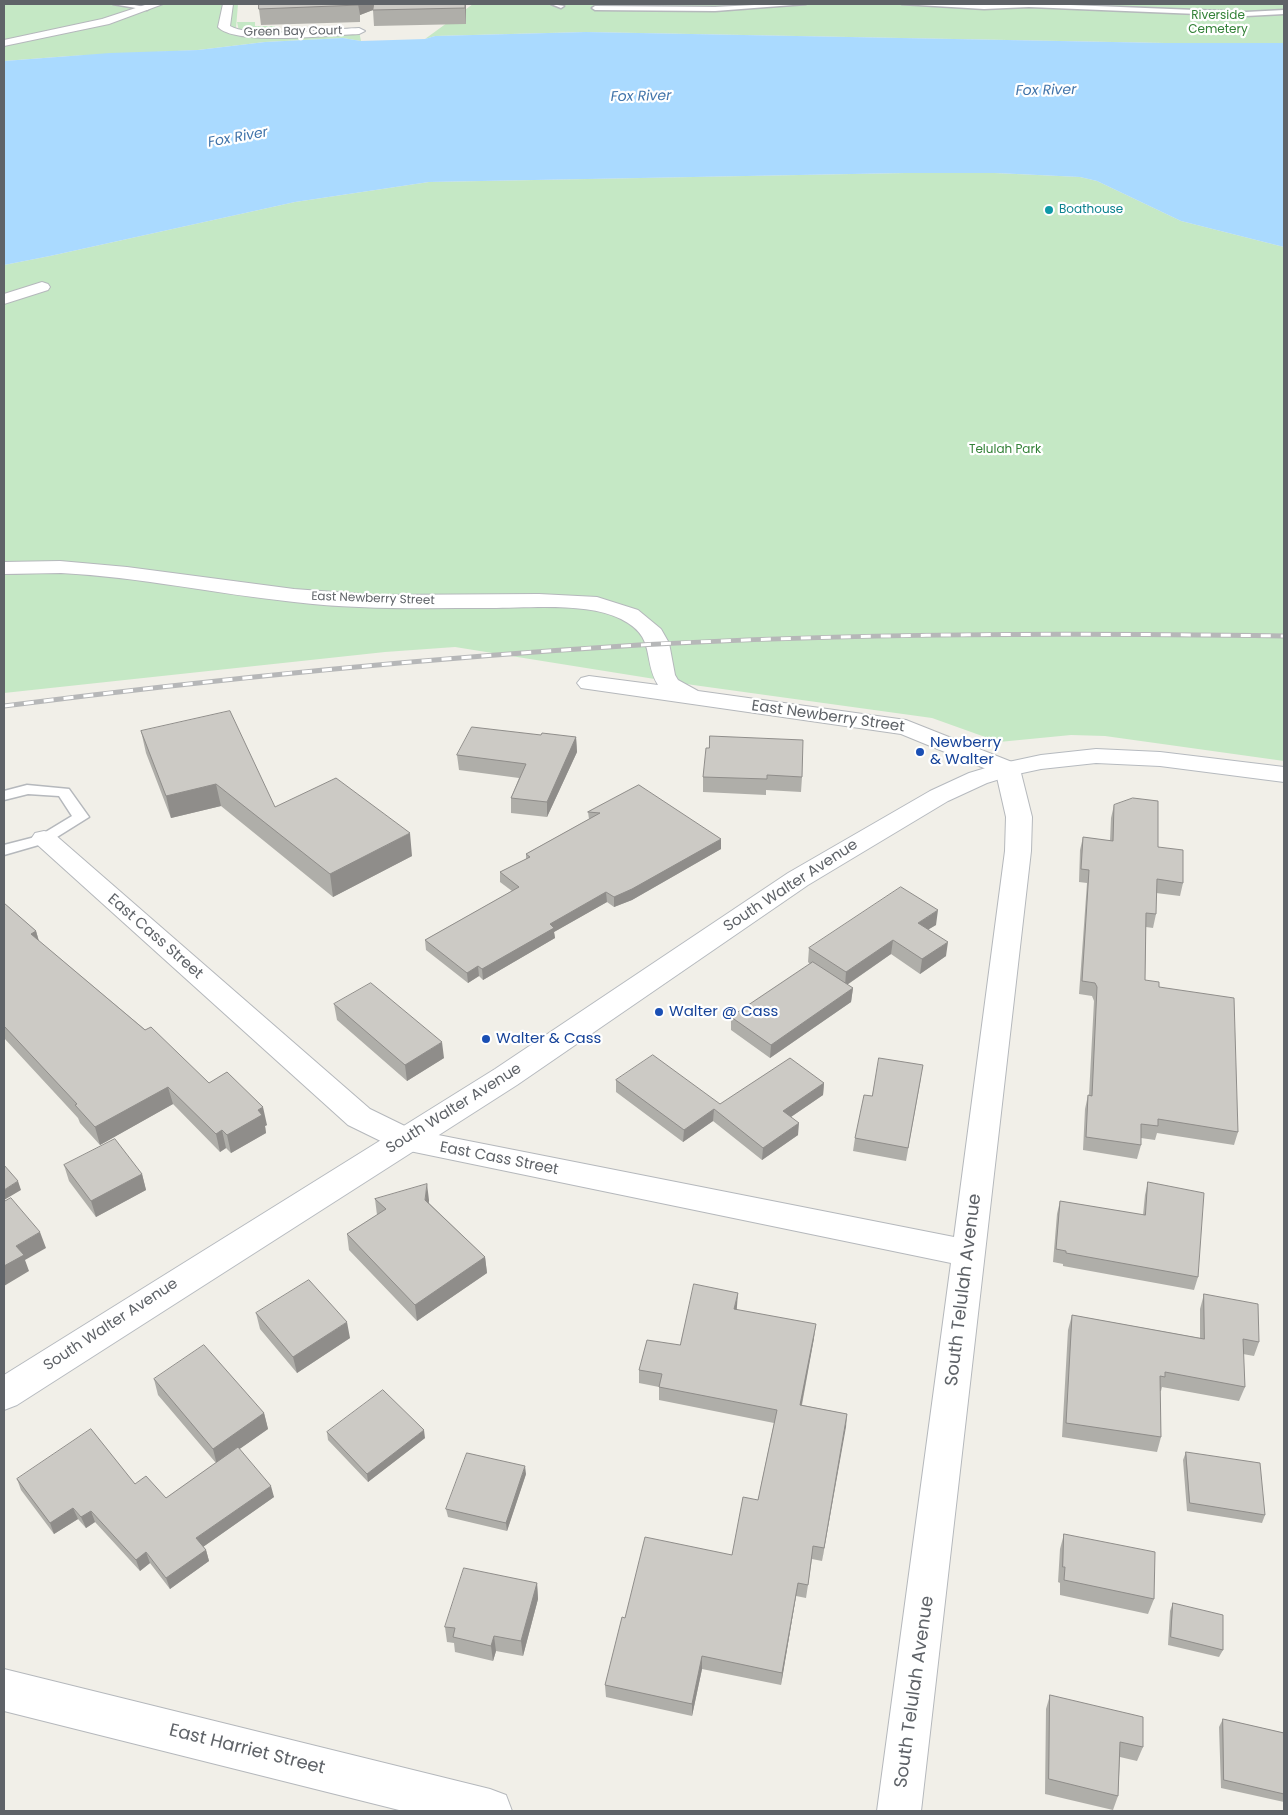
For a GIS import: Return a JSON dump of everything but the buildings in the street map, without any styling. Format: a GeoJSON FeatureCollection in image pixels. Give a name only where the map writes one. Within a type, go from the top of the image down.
{"type":"FeatureCollection","features":[{"type":"Feature","properties":{"kind":"street"},"geometry":{"type":"LineString","coordinates":[[4,43],[105,22],[158,4]]}},
{"type":"Feature","properties":{"kind":"street","name":"Green Bay Court"},"geometry":{"type":"LineString","coordinates":[[228,4],[224,27],[229,32],[256,35],[358,31]]}},
{"type":"Feature","properties":{"kind":"street"},"geometry":{"type":"LineString","coordinates":[[4,299],[42,287]]}},
{"type":"Feature","properties":{"kind":"street","name":"East Newberry Street"},"geometry":{"type":"LineString","coordinates":[[4,568],[60,567],[127,573],[294,596],[340,600],[539,601],[597,604],[630,615],[653,634],[658,643],[663,675],[668,684],[693,698]]}},
{"type":"Feature","properties":{"kind":"street","name":"East Newberry Street"},"geometry":{"type":"LineString","coordinates":[[589,683],[906,727],[1008,769]]}},
{"type":"Feature","properties":{"kind":"street"},"geometry":{"type":"LineString","coordinates":[[1008,769],[1041,762],[1096,756],[1160,759],[1284,775]]}},
{"type":"Feature","properties":{"kind":"street","name":"South Walter Avenue"},"geometry":{"type":"LineString","coordinates":[[4,1394],[506,1077],[798,879],[940,796],[978,778],[1008,769]]}},
{"type":"Feature","properties":{"kind":"street","name":"South Telulah Avenue"},"geometry":{"type":"LineString","coordinates":[[900,1811],[934,1550],[968,1253],[1018,851],[1018,817],[1008,769]]}},
{"type":"Feature","properties":{"kind":"street","name":"East Cass Street"},"geometry":{"type":"LineString","coordinates":[[44,839],[359,1118],[406,1140],[968,1253]]}},
{"type":"Feature","properties":{"kind":"street","name":"East Harriet Street"},"geometry":{"type":"LineString","coordinates":[[4,1690],[490,1811]]}},
{"type":"Feature","properties":{"kind":"lane"},"geometry":{"type":"LineString","coordinates":[[116,4],[148,8]]}},
{"type":"Feature","properties":{"kind":"lane"},"geometry":{"type":"LineString","coordinates":[[595,8],[715,9],[803,4]]}},
{"type":"Feature","properties":{"kind":"lane"},"geometry":{"type":"LineString","coordinates":[[905,4],[984,7],[1029,5],[1246,14],[1284,12]]}},
{"type":"Feature","properties":{"kind":"lane"},"geometry":{"type":"LineString","coordinates":[[1121,9],[1127,4]]}},
{"type":"Feature","properties":{"kind":"lane"},"geometry":{"type":"LineString","coordinates":[[4,796],[28,789],[64,792],[81,816],[44,839],[4,850]]}},
{"type":"Feature","properties":{"kind":"green space"},"geometry":{"type":"Polygon","coordinates":[[[4,4],[238,4],[236,28],[239,31],[237,22],[255,22],[255,26],[275,26],[276,31],[359,31],[361,41],[343,38],[265,42],[198,50],[4,61],[4,4]]]}},
{"type":"Feature","properties":{"kind":"green space","name":"Riverside Cemetery"},"geometry":{"type":"Polygon","coordinates":[[[473,4],[1284,4],[1284,43],[1165,43],[586,32],[435,36],[425,39],[473,4]]]}},
{"type":"Feature","properties":{"kind":"green space","name":"Telulah Park"},"geometry":{"type":"Polygon","coordinates":[[[995,173],[1080,177],[1097,181],[1181,221],[1284,247],[1284,761],[1105,736],[1071,735],[999,742],[932,718],[686,684],[455,647],[385,652],[4,693],[4,265],[295,202],[429,182],[995,173]]]}},
{"type":"Feature","properties":{"kind":"water","name":"Fox River"},"geometry":{"type":"Polygon","coordinates":[[[586,32],[1165,43],[1284,43],[1284,247],[1181,221],[1097,181],[1080,177],[995,173],[905,173],[429,182],[295,202],[4,265],[4,61],[110,53],[198,50],[265,42],[343,38],[361,41],[425,39],[435,36],[586,32]]]}},
{"type":"Feature","properties":{"kind":"railway"},"geometry":{"type":"LineString","coordinates":[[4,706],[321,670],[639,645],[881,636],[1123,634],[1284,636]]}},
{"type":"Feature","properties":{"kind":"place","name":"Boathouse"},"geometry":{"type":"Point","coordinates":[1049,210]}},
{"type":"Feature","properties":{"kind":"place","name":"Newberry & Walter"},"geometry":{"type":"Point","coordinates":[920,752]}},
{"type":"Feature","properties":{"kind":"place","name":"Walter @ Cass"},"geometry":{"type":"Point","coordinates":[659,1012]}},
{"type":"Feature","properties":{"kind":"place","name":"Walter & Cass"},"geometry":{"type":"Point","coordinates":[486,1039]}}]}
